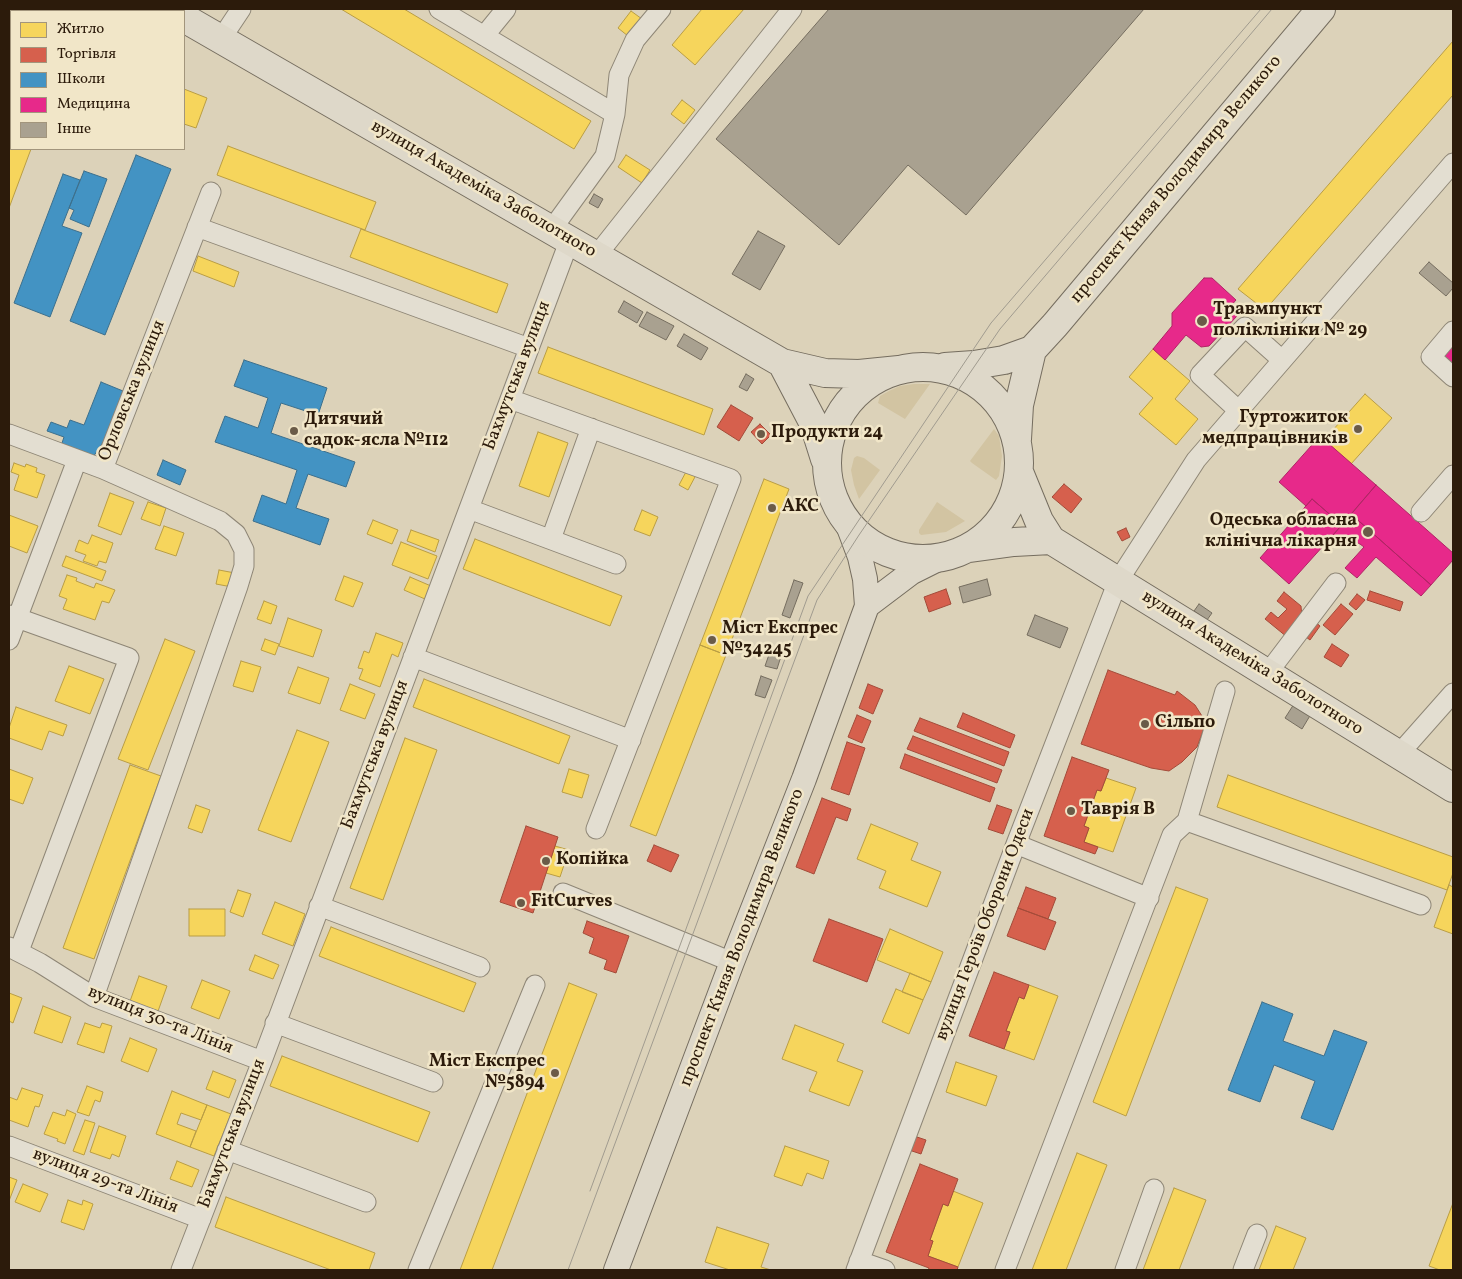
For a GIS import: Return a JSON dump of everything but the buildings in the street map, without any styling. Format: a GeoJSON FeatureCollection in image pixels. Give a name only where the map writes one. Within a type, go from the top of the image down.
{"type":"FeatureCollection","features":[{"type":"Feature","properties":{"kind":"highway","name":"проспект Князя Володимира Великого"},"geometry":{"type":"LineString","coordinates":[[899,370],[974,365],[1004,360],[1032,350],[1055,326],[1321,9]]}},
{"type":"Feature","properties":{"kind":"highway","name":"вулиця Академіка Заболотного"},"geometry":{"type":"LineString","coordinates":[[185,19],[782,363],[825,373],[859,374],[899,370]]}},
{"type":"Feature","properties":{"kind":"highway"},"geometry":{"type":"LineString","coordinates":[[969,548],[994,528],[1011,502],[1019,472],[1017,441],[1019,405],[1032,350]]}},
{"type":"Feature","properties":{"kind":"highway"},"geometry":{"type":"LineString","coordinates":[[782,363],[814,424],[826,463],[828,485],[836,506],[848,525],[858,536],[882,551],[910,559],[938,559],[969,548],[1014,542],[1051,540]]}},
{"type":"Feature","properties":{"kind":"highway"},"geometry":{"type":"LineString","coordinates":[[930,367],[966,377],[989,393],[1007,415],[1017,441]]}},
{"type":"Feature","properties":{"kind":"highway"},"geometry":{"type":"LineString","coordinates":[[826,463],[831,432],[846,404],[870,382],[899,370]]}},
{"type":"Feature","properties":{"kind":"highway","name":"вулиця Академіка Заболотного"},"geometry":{"type":"LineString","coordinates":[[1019,472],[1038,521],[1051,540],[1453,788]]}},
{"type":"Feature","properties":{"kind":"main road","name":"проспект Князя Володимира Великого"},"geometry":{"type":"LineString","coordinates":[[616,1270],[732,962],[804,779],[867,606],[865,579],[860,557],[848,525]]}},
{"type":"Feature","properties":{"kind":"main road"},"geometry":{"type":"LineString","coordinates":[[867,606],[912,572],[938,559]]}},
{"type":"Feature","properties":{"kind":"street"},"geometry":{"type":"LineString","coordinates":[[222,39],[241,9]]}},
{"type":"Feature","properties":{"kind":"street"},"geometry":{"type":"LineString","coordinates":[[439,9],[615,114]]}},
{"type":"Feature","properties":{"kind":"street"},"geometry":{"type":"LineString","coordinates":[[484,36],[506,9]]}},
{"type":"Feature","properties":{"kind":"street","name":"Бахмутська вулиця"},"geometry":{"type":"LineString","coordinates":[[184,1270],[201,1219],[529,348],[561,234],[605,156],[615,114],[619,75],[635,40],[661,9]]}},
{"type":"Feature","properties":{"kind":"street"},"geometry":{"type":"LineString","coordinates":[[597,255],[792,9]]}},
{"type":"Feature","properties":{"kind":"street","name":"вулиця Героїв Оборони Одеси"},"geometry":{"type":"LineString","coordinates":[[858,1265],[1016,844],[1118,581],[1196,460],[1453,163]]}},
{"type":"Feature","properties":{"kind":"street","name":"Орловська вулиця"},"geometry":{"type":"LineString","coordinates":[[9,640],[13,616],[78,460],[104,469],[211,192]]}},
{"type":"Feature","properties":{"kind":"street"},"geometry":{"type":"LineString","coordinates":[[197,228],[529,348]]}},
{"type":"Feature","properties":{"kind":"street"},"geometry":{"type":"LineString","coordinates":[[1239,411],[1200,376],[1244,327],[1282,360]]}},
{"type":"Feature","properties":{"kind":"street"},"geometry":{"type":"LineString","coordinates":[[1453,332],[1431,357],[1453,376]]}},
{"type":"Feature","properties":{"kind":"street"},"geometry":{"type":"LineString","coordinates":[[510,399],[732,478],[596,830]]}},
{"type":"Feature","properties":{"kind":"street"},"geometry":{"type":"LineString","coordinates":[[551,539],[591,428]]}},
{"type":"Feature","properties":{"kind":"street"},"geometry":{"type":"LineString","coordinates":[[9,434],[78,460]]}},
{"type":"Feature","properties":{"kind":"street"},"geometry":{"type":"LineString","coordinates":[[94,997],[244,566],[244,550],[236,534],[220,521],[104,469]]}},
{"type":"Feature","properties":{"kind":"street"},"geometry":{"type":"LineString","coordinates":[[1422,512],[1453,475]]}},
{"type":"Feature","properties":{"kind":"street"},"geometry":{"type":"LineString","coordinates":[[469,509],[616,564]]}},
{"type":"Feature","properties":{"kind":"street"},"geometry":{"type":"LineString","coordinates":[[1267,674],[1336,583]]}},
{"type":"Feature","properties":{"kind":"street"},"geometry":{"type":"LineString","coordinates":[[13,616],[129,658],[14,949]]}},
{"type":"Feature","properties":{"kind":"street"},"geometry":{"type":"LineString","coordinates":[[413,657],[631,740]]}},
{"type":"Feature","properties":{"kind":"street"},"geometry":{"type":"LineString","coordinates":[[1005,1270],[1172,835],[1187,821],[1226,691]]}},
{"type":"Feature","properties":{"kind":"street"},"geometry":{"type":"LineString","coordinates":[[1399,754],[1453,693]]}},
{"type":"Feature","properties":{"kind":"street"},"geometry":{"type":"LineString","coordinates":[[1187,821],[1421,905]]}},
{"type":"Feature","properties":{"kind":"street"},"geometry":{"type":"LineString","coordinates":[[1016,844],[1149,898]]}},
{"type":"Feature","properties":{"kind":"street"},"geometry":{"type":"LineString","coordinates":[[563,893],[732,962]]}},
{"type":"Feature","properties":{"kind":"street"},"geometry":{"type":"LineString","coordinates":[[320,906],[480,967]]}},
{"type":"Feature","properties":{"kind":"street","name":"вулиця 30-та Лінія"},"geometry":{"type":"LineString","coordinates":[[14,949],[94,997],[262,1061]]}},
{"type":"Feature","properties":{"kind":"street"},"geometry":{"type":"LineString","coordinates":[[418,1270],[534,985]]}},
{"type":"Feature","properties":{"kind":"street"},"geometry":{"type":"LineString","coordinates":[[275,1023],[433,1082]]}},
{"type":"Feature","properties":{"kind":"street","name":"вулиця 29-та Лінія"},"geometry":{"type":"LineString","coordinates":[[9,1146],[201,1219]]}},
{"type":"Feature","properties":{"kind":"street"},"geometry":{"type":"LineString","coordinates":[[227,1150],[366,1202]]}},
{"type":"Feature","properties":{"kind":"street"},"geometry":{"type":"LineString","coordinates":[[1125,1270],[1154,1189]]}},
{"type":"Feature","properties":{"kind":"street"},"geometry":{"type":"LineString","coordinates":[[1243,1270],[1257,1234]]}},
{"type":"Feature","properties":{"kind":"street"},"geometry":{"type":"LineString","coordinates":[[858,1265],[884,1270]]}},
{"type":"Feature","properties":{"kind":"shaded area"},"geometry":{"type":"Polygon","coordinates":[[[930,384],[905,419],[878,403],[880,396],[889,391],[900,386],[930,384]]]}},
{"type":"Feature","properties":{"kind":"shaded area"},"geometry":{"type":"Polygon","coordinates":[[[994,429],[999,436],[1002,456],[999,476],[996,480],[970,461],[994,429]]]}},
{"type":"Feature","properties":{"kind":"shaded area"},"geometry":{"type":"Polygon","coordinates":[[[857,456],[864,458],[880,470],[859,499],[851,470],[854,458],[857,456]]]}},
{"type":"Feature","properties":{"kind":"shaded area"},"geometry":{"type":"Polygon","coordinates":[[[937,502],[965,521],[946,532],[921,535],[919,530],[937,502]]]}},
{"type":"Feature","properties":{"kind":"tram line"},"geometry":{"type":"LineString","coordinates":[[590,1191],[808,596],[991,323],[1261,9]]}},
{"type":"Feature","properties":{"kind":"tram line"},"geometry":{"type":"LineString","coordinates":[[568,1270],[817,600],[859,535],[1000,329],[1272,9]]}},
{"type":"Feature","properties":{"kind":"place","name":"Травмпункт поліклініки № 29"},"geometry":{"type":"Point","coordinates":[1202,321]}},
{"type":"Feature","properties":{"kind":"place","name":"Гуртожиток медпрацівників"},"geometry":{"type":"Point","coordinates":[1358,429]}},
{"type":"Feature","properties":{"kind":"place","name":"Дитячий садок-ясла №112"},"geometry":{"type":"Point","coordinates":[294,431]}},
{"type":"Feature","properties":{"kind":"place","name":"Продукти 24"},"geometry":{"type":"Point","coordinates":[761,434]}},
{"type":"Feature","properties":{"kind":"place","name":"АКС"},"geometry":{"type":"Point","coordinates":[772,508]}},
{"type":"Feature","properties":{"kind":"place","name":"Одеська обласна клінічна лікарня"},"geometry":{"type":"Point","coordinates":[1368,532]}},
{"type":"Feature","properties":{"kind":"place","name":"Міст Експрес №34245"},"geometry":{"type":"Point","coordinates":[712,640]}},
{"type":"Feature","properties":{"kind":"place","name":"Сільпо"},"geometry":{"type":"Point","coordinates":[1145,724]}},
{"type":"Feature","properties":{"kind":"place","name":"Таврія В"},"geometry":{"type":"Point","coordinates":[1071,811]}},
{"type":"Feature","properties":{"kind":"place","name":"Копійка"},"geometry":{"type":"Point","coordinates":[546,861]}},
{"type":"Feature","properties":{"kind":"place","name":"FitCurves"},"geometry":{"type":"Point","coordinates":[521,903]}},
{"type":"Feature","properties":{"kind":"place","name":"Міст Експрес №5894"},"geometry":{"type":"Point","coordinates":[555,1073]}}]}
